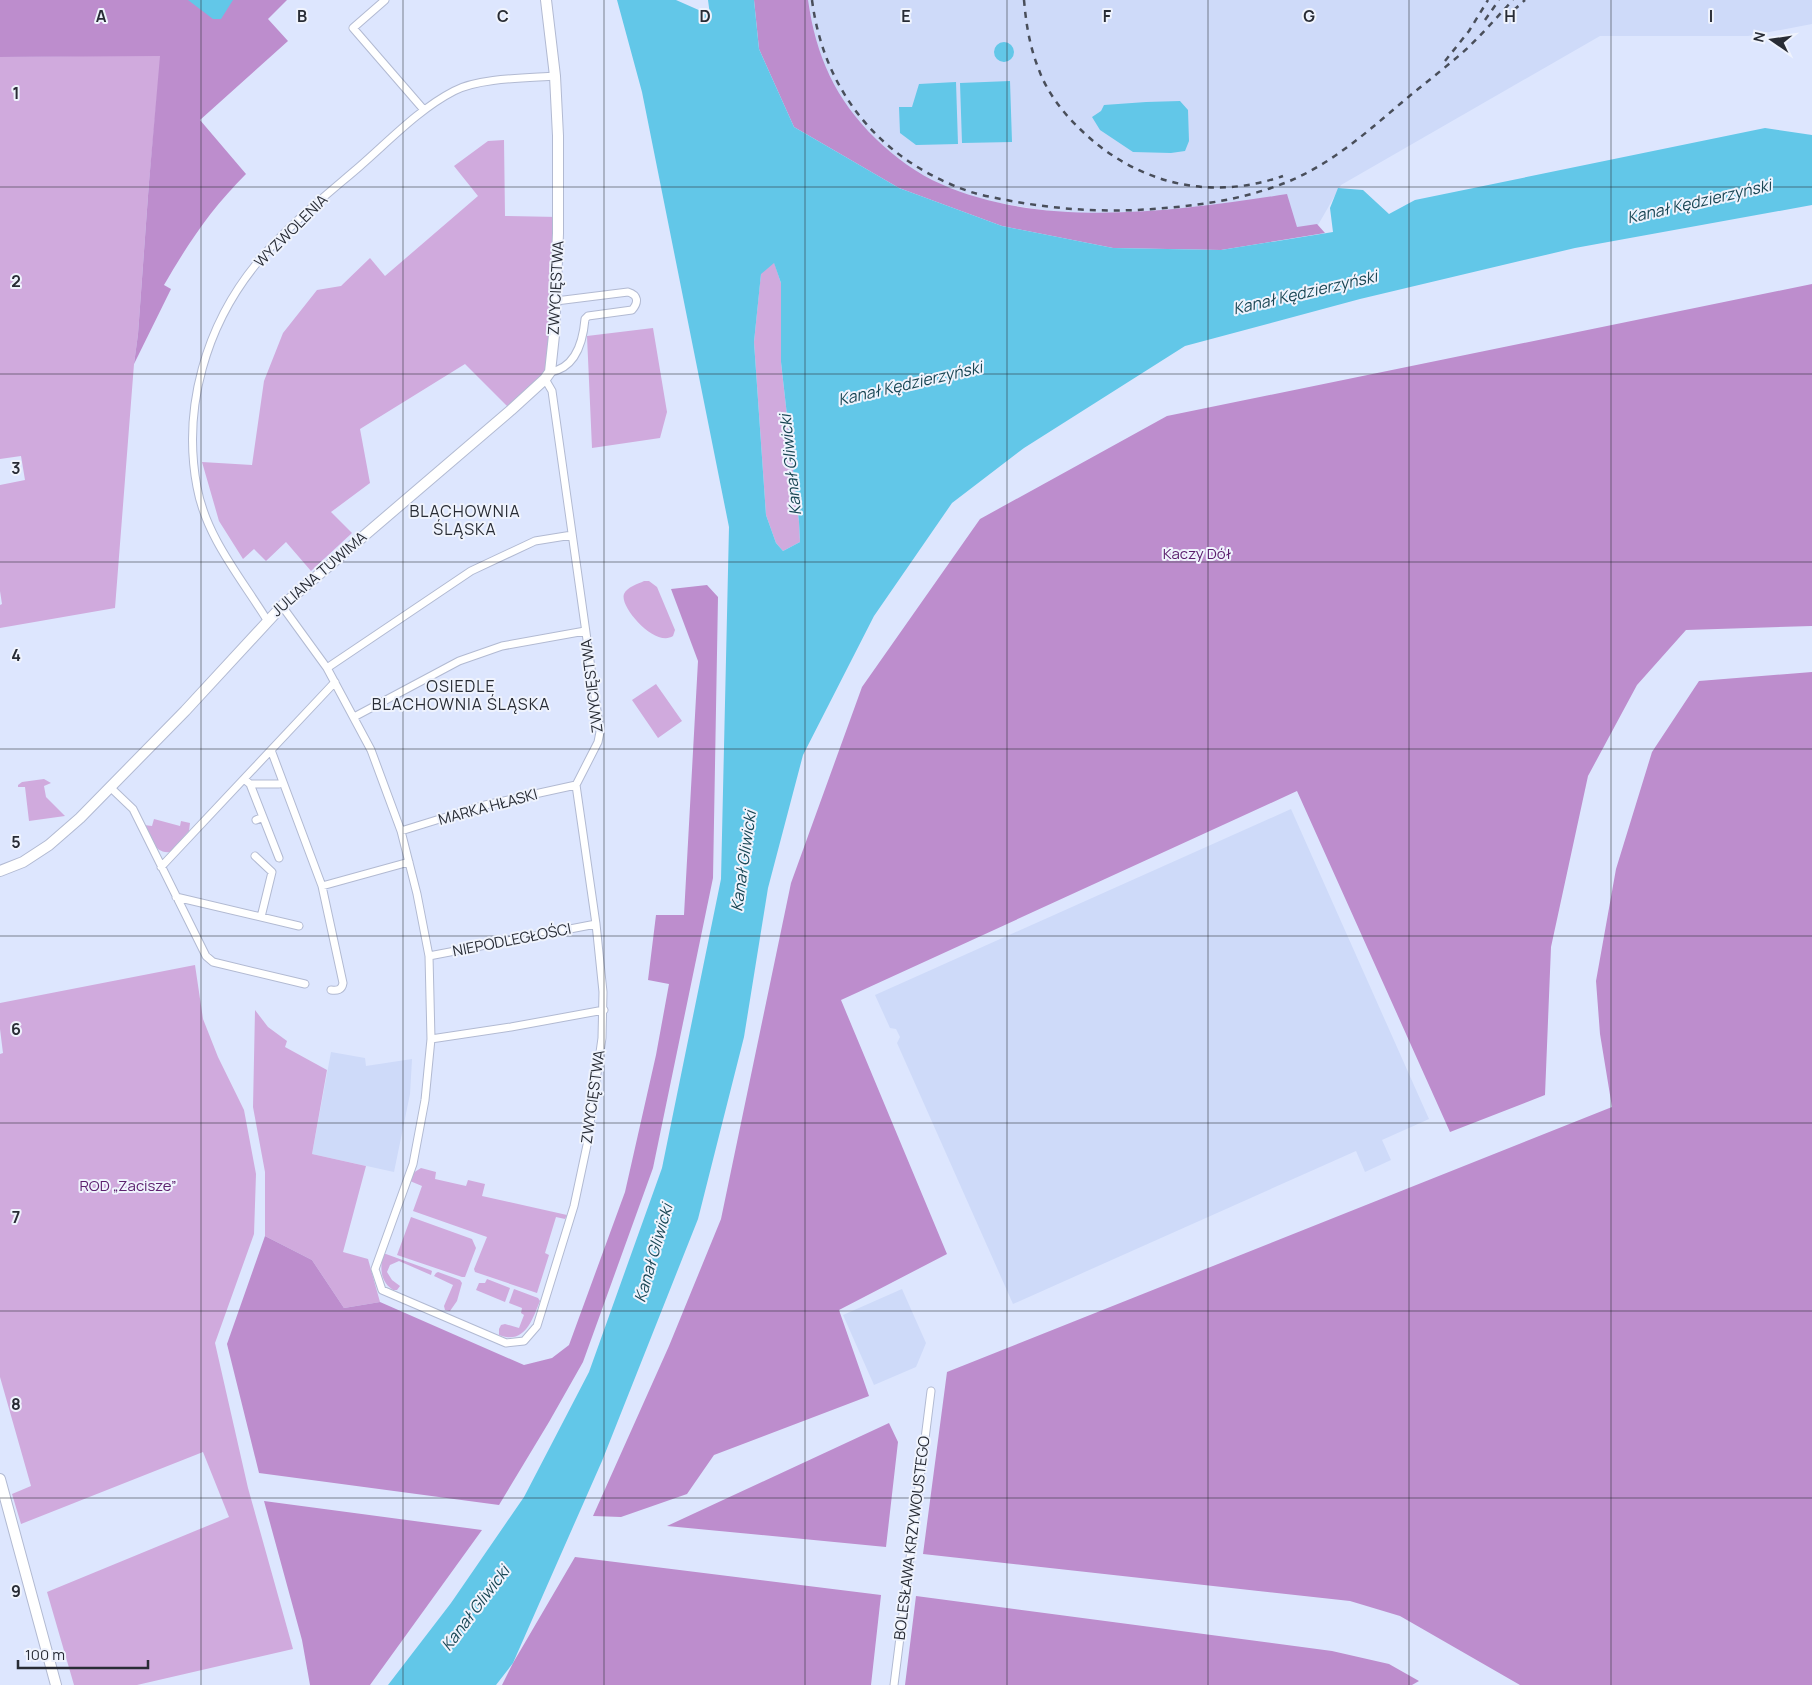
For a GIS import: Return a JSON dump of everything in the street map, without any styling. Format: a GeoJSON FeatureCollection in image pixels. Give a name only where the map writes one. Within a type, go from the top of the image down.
{"type":"FeatureCollection","features":[{"type":"Feature","properties":{"kind":"street"},"geometry":{"type":"LineString","coordinates":[[385,0],[353,28],[424,110]]}},
{"type":"Feature","properties":{"kind":"street","name":"ZWYCIĘSTWA"},"geometry":{"type":"LineString","coordinates":[[431,1039],[425,1100],[412,1164],[375,1269],[382,1290],[506,1344],[524,1341],[537,1326],[574,1206],[587,1145],[604,1010],[596,924],[576,785],[598,742],[600,732],[552,391],[547,375],[556,301],[558,225],[555,76],[546,0]]}},
{"type":"Feature","properties":{"kind":"street","name":"WYZWOLENIA"},"geometry":{"type":"LineString","coordinates":[[267,620],[247,587],[230,564],[202,509],[193,453],[194,416],[201,371],[211,339],[230,300],[257,262],[283,234],[424,110],[455,90],[488,81],[555,76]]}},
{"type":"Feature","properties":{"kind":"street"},"geometry":{"type":"LineString","coordinates":[[547,375],[559,370],[571,361],[579,347],[585,319],[588,316],[632,310],[637,302],[634,293],[628,292],[556,301]]}},
{"type":"Feature","properties":{"kind":"street","name":"JULIANA TUWIMA"},"geometry":{"type":"LineString","coordinates":[[0,872],[23,862],[49,845],[80,818],[185,711],[267,620],[547,375]]}},
{"type":"Feature","properties":{"kind":"street"},"geometry":{"type":"LineString","coordinates":[[327,668],[471,571],[535,540],[572,535]]}},
{"type":"Feature","properties":{"kind":"street"},"geometry":{"type":"LineString","coordinates":[[282,606],[327,668],[354,717],[371,750],[401,831],[417,894],[428,956],[431,1039],[511,1028],[604,1010]]}},
{"type":"Feature","properties":{"kind":"street"},"geometry":{"type":"LineString","coordinates":[[354,717],[460,661],[502,646],[585,631]]}},
{"type":"Feature","properties":{"kind":"street"},"geometry":{"type":"LineString","coordinates":[[161,867],[335,682]]}},
{"type":"Feature","properties":{"kind":"street"},"geometry":{"type":"LineString","coordinates":[[271,750],[322,886],[343,983],[339,990],[331,990]]}},
{"type":"Feature","properties":{"kind":"street"},"geometry":{"type":"LineString","coordinates":[[244,779],[250,784],[259,818],[279,858]]}},
{"type":"Feature","properties":{"kind":"street"},"geometry":{"type":"LineString","coordinates":[[250,784],[279,784],[283,782]]}},
{"type":"Feature","properties":{"kind":"street","name":"MARKA HŁASKI"},"geometry":{"type":"LineString","coordinates":[[401,831],[485,805],[576,785]]}},
{"type":"Feature","properties":{"kind":"street"},"geometry":{"type":"LineString","coordinates":[[111,788],[133,809],[206,956],[213,962],[305,984]]}},
{"type":"Feature","properties":{"kind":"street"},"geometry":{"type":"LineString","coordinates":[[255,856],[272,872],[261,917]]}},
{"type":"Feature","properties":{"kind":"street"},"geometry":{"type":"LineString","coordinates":[[322,886],[409,862]]}},
{"type":"Feature","properties":{"kind":"street"},"geometry":{"type":"LineString","coordinates":[[176,897],[299,926]]}},
{"type":"Feature","properties":{"kind":"street","name":"NIEPODLEGŁOŚCI"},"geometry":{"type":"LineString","coordinates":[[428,956],[596,924]]}},
{"type":"Feature","properties":{"kind":"street","name":"BOLESŁAWA KRZYWOUSTEGO"},"geometry":{"type":"LineString","coordinates":[[894,1685],[931,1391]]}},
{"type":"Feature","properties":{"kind":"street"},"geometry":{"type":"LineString","coordinates":[[0,1479],[56,1685]]}},
{"type":"Feature","properties":{"kind":"shaded area"},"geometry":{"type":"Polygon","coordinates":[[[800,0],[1812,0],[1812,24],[1748,36],[1600,36],[1341,185],[1318,225],[1295,229],[1188,211],[1068,214],[968,198],[929,182],[864,132],[813,73],[800,0]]]}},
{"type":"Feature","properties":{"kind":"shaded area"},"geometry":{"type":"Polygon","coordinates":[[[1291,809],[1429,1119],[1382,1140],[1391,1160],[1365,1172],[1356,1151],[1013,1304],[897,1043],[900,1037],[896,1029],[890,1028],[875,995],[1291,809]]]}},
{"type":"Feature","properties":{"kind":"shaded area"},"geometry":{"type":"Polygon","coordinates":[[[331,1052],[365,1058],[366,1066],[412,1059],[410,1094],[394,1172],[312,1154],[331,1052]]]}},
{"type":"Feature","properties":{"kind":"shaded area"},"geometry":{"type":"Polygon","coordinates":[[[902,1289],[926,1343],[916,1367],[874,1385],[843,1315],[902,1289]]]}},
{"type":"Feature","properties":{"kind":"green space"},"geometry":{"type":"Polygon","coordinates":[[[0,0],[287,0],[268,19],[288,41],[200,120],[246,174],[201,226],[182,254],[164,285],[171,289],[134,364],[160,56],[0,57],[0,0]]]}},
{"type":"Feature","properties":{"kind":"green space"},"geometry":{"type":"Polygon","coordinates":[[[754,0],[808,0],[816,40],[822,58],[830,76],[849,108],[876,139],[891,152],[915,170],[941,184],[981,198],[1023,207],[1067,212],[1112,213],[1157,210],[1202,206],[1287,194],[1297,227],[1317,224],[1325,233],[1221,250],[1113,248],[1002,226],[899,188],[794,127],[759,49],[754,0]]]}},
{"type":"Feature","properties":{"kind":"green space"},"geometry":{"type":"Polygon","coordinates":[[[161,55],[115,608],[0,628],[0,605],[2,604],[0,591],[0,485],[25,480],[21,456],[0,459],[0,57],[161,55]]]}},
{"type":"Feature","properties":{"kind":"green space"},"geometry":{"type":"Polygon","coordinates":[[[504,140],[505,216],[558,217],[550,372],[511,410],[465,364],[360,429],[370,483],[331,512],[352,533],[311,571],[286,542],[266,561],[254,549],[243,559],[219,521],[202,462],[252,465],[264,381],[283,333],[317,290],[341,286],[370,258],[385,276],[478,196],[454,166],[488,141],[504,140]]]}},
{"type":"Feature","properties":{"kind":"green space"},"geometry":{"type":"Polygon","coordinates":[[[774,262],[781,283],[781,362],[800,542],[783,551],[776,543],[766,515],[754,342],[761,273],[774,262]]]}},
{"type":"Feature","properties":{"kind":"green space","name":"Kaczy Dół"},"geometry":{"type":"Polygon","coordinates":[[[1812,284],[1812,626],[1686,630],[1637,685],[1588,776],[1551,947],[1545,1095],[1450,1132],[1297,791],[841,1000],[947,1254],[839,1310],[869,1396],[714,1455],[687,1494],[621,1517],[593,1516],[669,1346],[721,1219],[791,883],[862,687],[980,519],[1167,416],[1812,284]]]}},
{"type":"Feature","properties":{"kind":"green space"},"geometry":{"type":"Polygon","coordinates":[[[653,328],[667,412],[660,438],[592,448],[587,336],[653,328]]]}},
{"type":"Feature","properties":{"kind":"green space"},"geometry":{"type":"Polygon","coordinates":[[[644,581],[649,581],[657,587],[675,630],[673,636],[666,638],[648,631],[627,607],[624,600],[625,592],[644,581]]]}},
{"type":"Feature","properties":{"kind":"green space"},"geometry":{"type":"Polygon","coordinates":[[[707,585],[718,597],[713,878],[653,1168],[583,1362],[499,1505],[259,1473],[227,1344],[265,1236],[312,1260],[344,1308],[380,1302],[524,1365],[552,1358],[569,1345],[625,1192],[656,1055],[669,984],[648,980],[656,915],[684,915],[698,661],[671,589],[707,585]]]}},
{"type":"Feature","properties":{"kind":"green space"},"geometry":{"type":"Polygon","coordinates":[[[1812,672],[1812,1685],[1520,1685],[1400,1616],[1350,1601],[923,1554],[947,1372],[1612,1107],[1600,1034],[1596,981],[1616,869],[1652,752],[1699,681],[1812,672]]]}},
{"type":"Feature","properties":{"kind":"green space"},"geometry":{"type":"Polygon","coordinates":[[[656,684],[682,721],[658,738],[632,700],[656,684]]]}},
{"type":"Feature","properties":{"kind":"green space"},"geometry":{"type":"Polygon","coordinates":[[[44,779],[51,783],[44,786],[46,797],[65,816],[29,821],[25,787],[18,787],[18,785],[22,782],[44,779]]]}},
{"type":"Feature","properties":{"kind":"green space"},"geometry":{"type":"Polygon","coordinates":[[[154,819],[180,826],[181,821],[190,823],[189,831],[170,852],[165,852],[156,847],[144,825],[152,826],[154,819]]]}},
{"type":"Feature","properties":{"kind":"green space","name":"ROD „Zacisze”"},"geometry":{"type":"Polygon","coordinates":[[[195,965],[203,1019],[218,1057],[244,1110],[256,1174],[254,1234],[215,1343],[248,1488],[293,1649],[137,1685],[74,1685],[47,1592],[229,1517],[203,1452],[21,1524],[12,1494],[31,1486],[0,1377],[0,1054],[3,1053],[0,1029],[0,1003],[195,965]]]}},
{"type":"Feature","properties":{"kind":"green space"},"geometry":{"type":"Polygon","coordinates":[[[255,1010],[268,1027],[287,1041],[285,1047],[327,1070],[312,1154],[366,1166],[343,1252],[368,1259],[380,1302],[344,1308],[312,1260],[265,1236],[265,1172],[253,1107],[255,1010]]]}},
{"type":"Feature","properties":{"kind":"green space"},"geometry":{"type":"Polygon","coordinates":[[[421,1168],[436,1172],[435,1179],[466,1186],[468,1180],[485,1184],[482,1196],[567,1215],[565,1219],[556,1217],[545,1253],[549,1255],[537,1293],[475,1272],[474,1269],[487,1237],[413,1211],[422,1186],[410,1181],[413,1173],[421,1168]]]}},
{"type":"Feature","properties":{"kind":"green space"},"geometry":{"type":"Polygon","coordinates":[[[411,1217],[472,1239],[476,1248],[465,1277],[397,1255],[411,1217]]]}},
{"type":"Feature","properties":{"kind":"green space"},"geometry":{"type":"Polygon","coordinates":[[[383,1254],[430,1270],[432,1271],[431,1275],[399,1261],[390,1265],[387,1272],[392,1280],[400,1286],[397,1290],[393,1290],[383,1279],[381,1265],[383,1254]]]}},
{"type":"Feature","properties":{"kind":"green space"},"geometry":{"type":"Polygon","coordinates":[[[438,1272],[460,1280],[462,1283],[457,1301],[450,1311],[445,1310],[444,1306],[453,1285],[434,1276],[438,1272]]]}},
{"type":"Feature","properties":{"kind":"green space"},"geometry":{"type":"Polygon","coordinates":[[[487,1279],[510,1288],[505,1302],[476,1290],[479,1283],[485,1283],[487,1279]]]}},
{"type":"Feature","properties":{"kind":"green space"},"geometry":{"type":"Polygon","coordinates":[[[514,1289],[538,1298],[540,1301],[530,1323],[521,1334],[515,1337],[499,1335],[501,1325],[505,1324],[519,1328],[524,1315],[521,1313],[522,1308],[509,1303],[514,1289]]]}},
{"type":"Feature","properties":{"kind":"green space"},"geometry":{"type":"Polygon","coordinates":[[[889,1423],[898,1442],[886,1547],[667,1526],[889,1423]]]}},
{"type":"Feature","properties":{"kind":"green space"},"geometry":{"type":"Polygon","coordinates":[[[264,1501],[482,1530],[370,1685],[310,1685],[302,1640],[264,1501]]]}},
{"type":"Feature","properties":{"kind":"green space"},"geometry":{"type":"Polygon","coordinates":[[[575,1557],[881,1595],[871,1685],[502,1685],[575,1557]]]}},
{"type":"Feature","properties":{"kind":"green space"},"geometry":{"type":"Polygon","coordinates":[[[916,1596],[1332,1651],[1389,1664],[1419,1681],[1412,1685],[905,1685],[916,1596]]]}},
{"type":"Feature","properties":{"kind":"water"},"geometry":{"type":"Polygon","coordinates":[[[188,0],[233,0],[221,19],[213,19],[188,0]]]}},
{"type":"Feature","properties":{"kind":"water"},"geometry":{"type":"Polygon","coordinates":[[[617,0],[676,0],[710,15],[708,0],[754,0],[759,49],[794,127],[899,188],[1002,226],[1113,248],[1221,250],[1333,232],[1330,208],[1338,188],[1363,190],[1389,214],[1415,200],[1765,128],[1812,135],[1812,205],[1575,248],[1360,299],[1185,346],[1024,448],[952,503],[874,616],[803,755],[768,888],[744,1037],[698,1219],[602,1461],[513,1663],[496,1685],[388,1685],[451,1603],[524,1497],[589,1372],[662,1168],[721,879],[729,527],[642,92],[617,0]],[[774,263],[761,274],[754,342],[766,515],[776,543],[783,551],[800,542],[781,362],[781,283],[774,263]]]}},
{"type":"Feature","properties":{"kind":"water"},"geometry":{"type":"Polygon","coordinates":[[[1004,42],[1011,45],[1014,52],[1011,59],[1004,62],[997,59],[994,52],[997,45],[1004,42]]]}},
{"type":"Feature","properties":{"kind":"water"},"geometry":{"type":"Polygon","coordinates":[[[1010,81],[1012,142],[962,143],[960,83],[1010,81]]]}},
{"type":"Feature","properties":{"kind":"water"},"geometry":{"type":"Polygon","coordinates":[[[956,82],[958,144],[916,145],[900,133],[899,107],[912,107],[919,84],[956,82]]]}},
{"type":"Feature","properties":{"kind":"water"},"geometry":{"type":"Polygon","coordinates":[[[1180,101],[1188,110],[1189,141],[1185,151],[1171,153],[1133,152],[1100,130],[1092,117],[1101,111],[1104,105],[1180,101]]]}},
{"type":"Feature","properties":{"kind":"railway"},"geometry":{"type":"LineString","coordinates":[[812,0],[819,34],[829,65],[844,94],[863,120],[885,143],[910,162],[939,179],[971,192],[1018,202],[1086,210],[1137,210],[1216,202],[1255,193],[1307,173],[1335,156],[1375,126],[1461,54],[1513,0]]}},
{"type":"Feature","properties":{"kind":"railway"},"geometry":{"type":"LineString","coordinates":[[1024,0],[1031,45],[1046,86],[1068,116],[1101,148],[1125,163],[1149,174],[1174,182],[1201,187],[1255,184],[1283,176]]}},
{"type":"Feature","properties":{"kind":"railway"},"geometry":{"type":"LineString","coordinates":[[1445,61],[1469,31],[1488,0]]}},
{"type":"Feature","properties":{"kind":"railway"},"geometry":{"type":"LineString","coordinates":[[1485,20],[1499,0]]}},
{"type":"Feature","properties":{"kind":"railway"},"geometry":{"type":"LineString","coordinates":[[1505,18],[1525,0]]}},
{"type":"Feature","properties":{"kind":"district","name":"BLACHOWNIA ŚLĄSKA"},"geometry":{"type":"Point","coordinates":[465,520]}},
{"type":"Feature","properties":{"kind":"district","name":"OSIEDLE BLACHOWNIA ŚLĄSKA"},"geometry":{"type":"Point","coordinates":[461,695]}},
{"type":"Feature","properties":{"kind":"water label","name":"Kanał Kędzierzyński"},"geometry":{"type":"Point","coordinates":[1699,201]}},
{"type":"Feature","properties":{"kind":"water label","name":"Kanał Kędzierzyński"},"geometry":{"type":"Point","coordinates":[1305,292]}},
{"type":"Feature","properties":{"kind":"water label","name":"Kanał Kędzierzyński"},"geometry":{"type":"Point","coordinates":[910,383]}},
{"type":"Feature","properties":{"kind":"water label","name":"Kanał Gliwicki"},"geometry":{"type":"Point","coordinates":[790,465]}},
{"type":"Feature","properties":{"kind":"water label","name":"Kanał Gliwicki"},"geometry":{"type":"Point","coordinates":[743,861]}},
{"type":"Feature","properties":{"kind":"water label","name":"Kanał Gliwicki"},"geometry":{"type":"Point","coordinates":[653,1253]}},
{"type":"Feature","properties":{"kind":"water label","name":"Kanał Gliwicki"},"geometry":{"type":"Point","coordinates":[475,1608]}}]}
